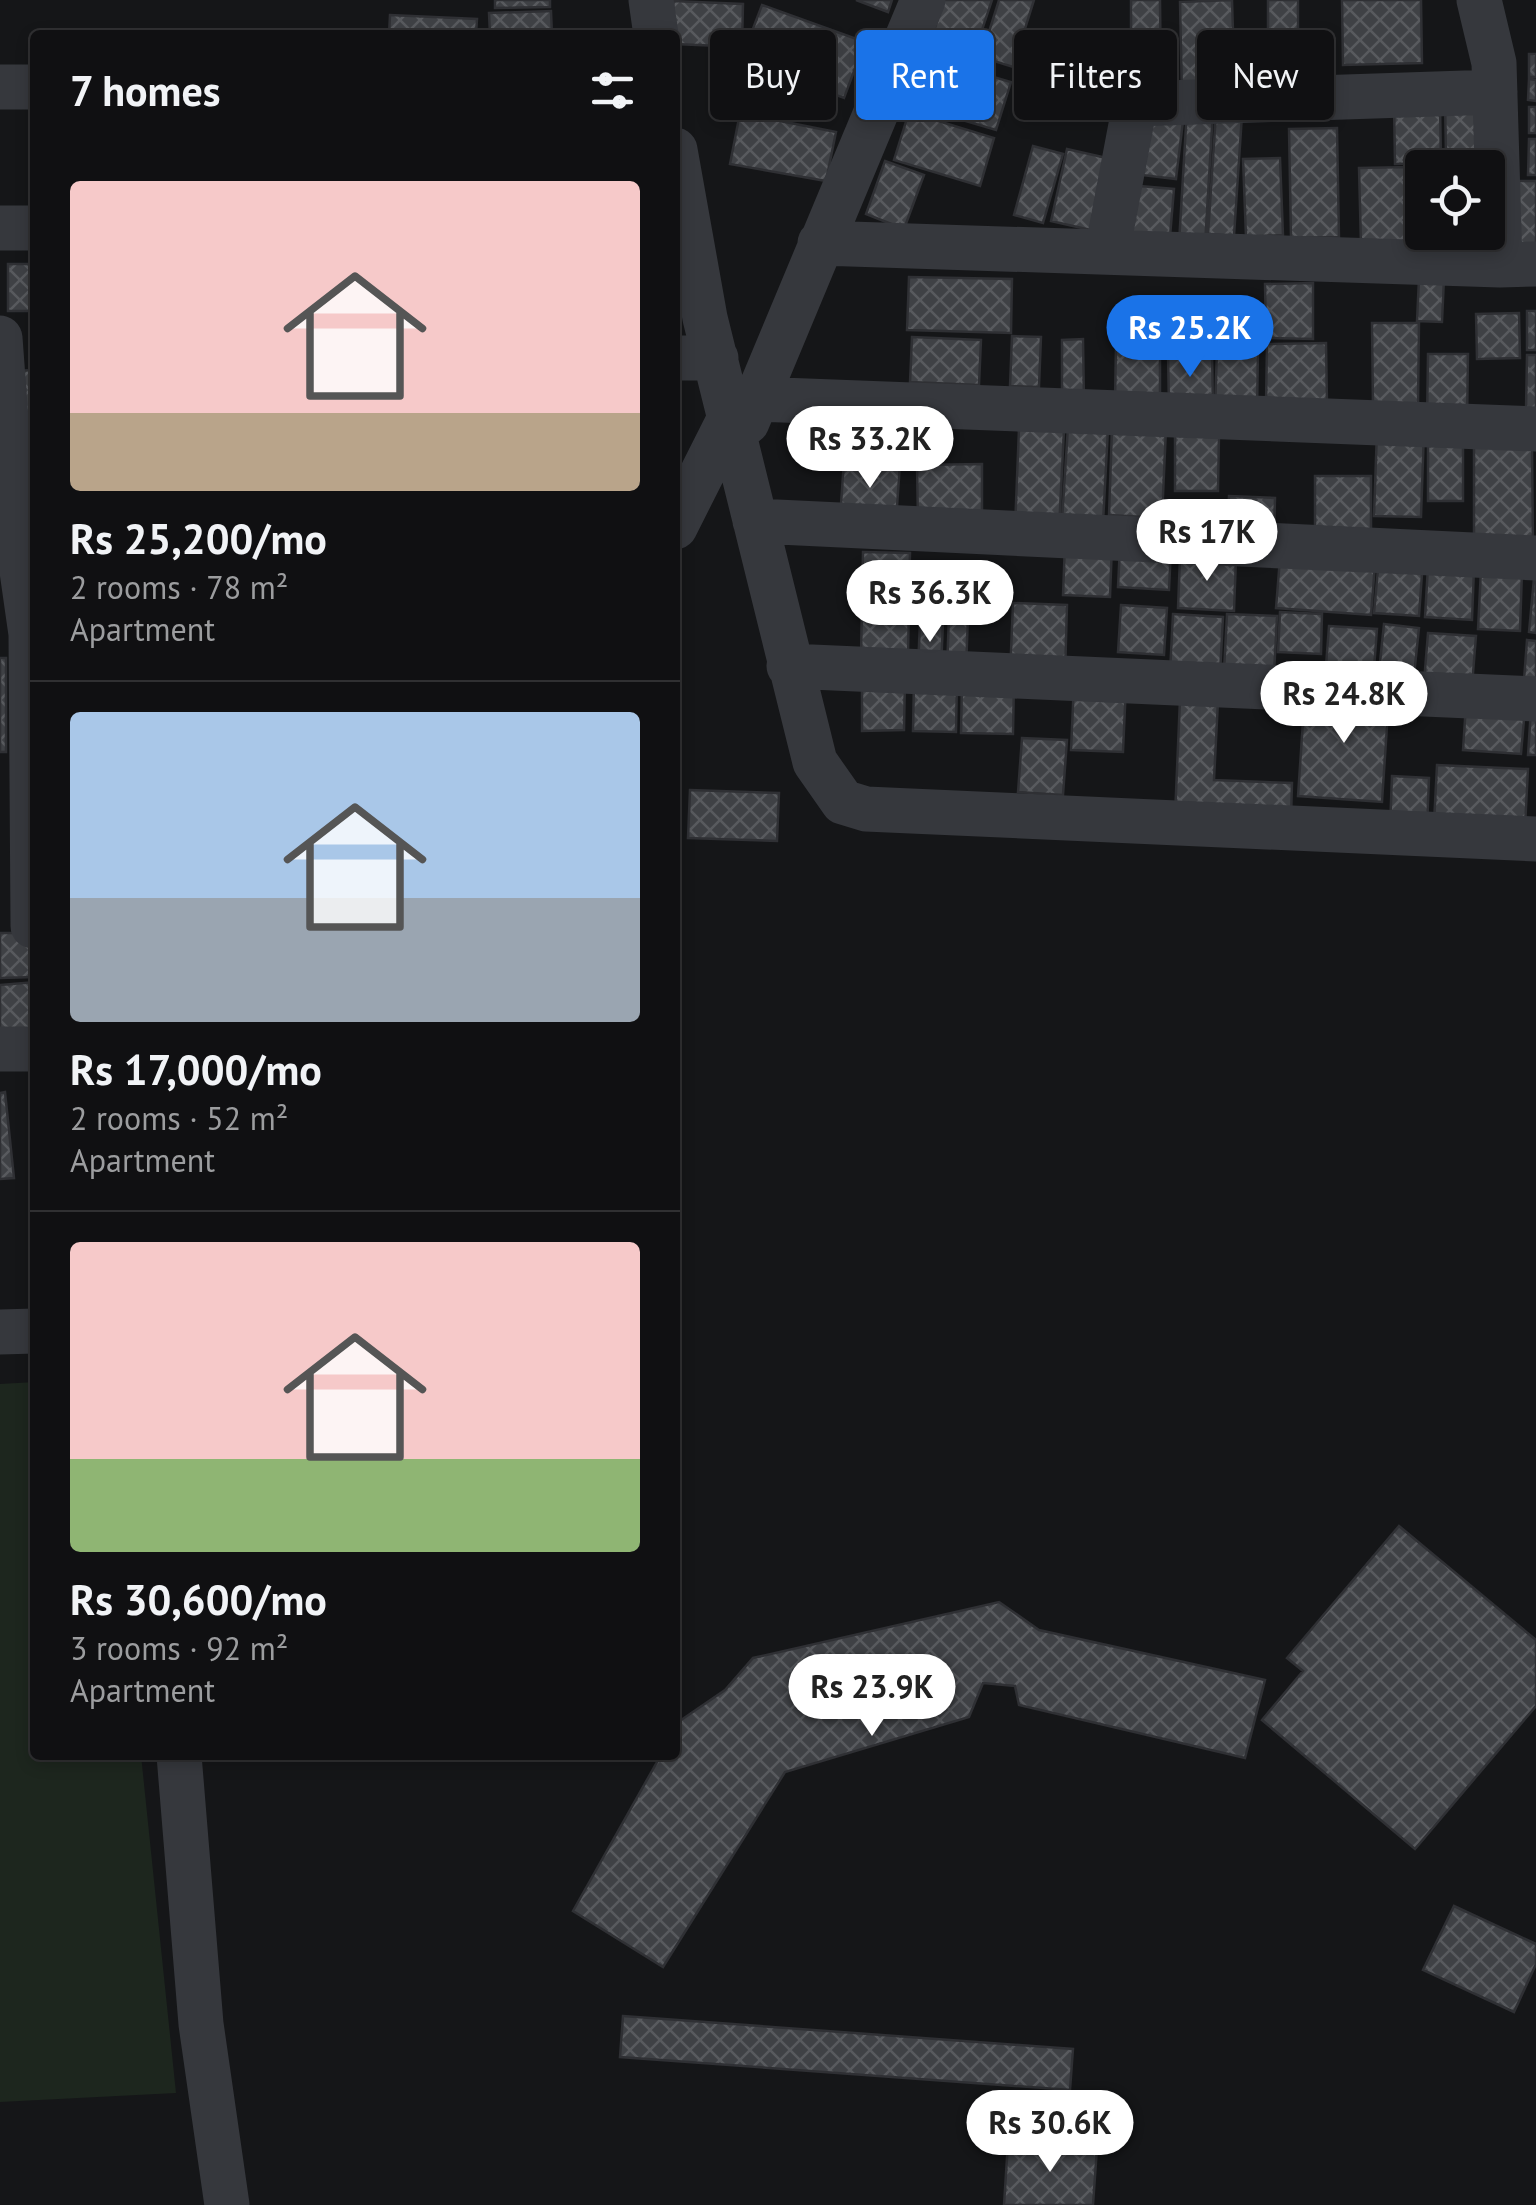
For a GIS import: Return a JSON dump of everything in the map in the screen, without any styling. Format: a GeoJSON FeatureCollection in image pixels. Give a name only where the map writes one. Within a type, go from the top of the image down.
{"type":"FeatureCollection","features":[{"type":"Feature","properties":{"kind":"street"},"geometry":{"type":"LineString","coordinates":[[650,0],[655,30]]}},
{"type":"Feature","properties":{"kind":"street"},"geometry":{"type":"LineString","coordinates":[[680,508],[741,422],[923,0]]}},
{"type":"Feature","properties":{"kind":"street"},"geometry":{"type":"LineString","coordinates":[[820,243],[1518,264],[1494,63],[1479,0]]}},
{"type":"Feature","properties":{"kind":"street"},"geometry":{"type":"LineString","coordinates":[[0,88],[30,87]]}},
{"type":"Feature","properties":{"kind":"street"},"geometry":{"type":"LineString","coordinates":[[1107,252],[1135,104],[1495,92]]}},
{"type":"Feature","properties":{"kind":"street"},"geometry":{"type":"LineString","coordinates":[[0,228],[30,228]]}},
{"type":"Feature","properties":{"kind":"street"},"geometry":{"type":"LineString","coordinates":[[681,228],[704,318],[696,358],[741,422],[755,521],[789,666],[815,762],[843,802],[866,809],[1536,839]]}},
{"type":"Feature","properties":{"kind":"street"},"geometry":{"type":"LineString","coordinates":[[9,355],[22,634],[23,926]]}},
{"type":"Feature","properties":{"kind":"street"},"geometry":{"type":"LineString","coordinates":[[741,422],[1536,429]]}},
{"type":"Feature","properties":{"kind":"street"},"geometry":{"type":"LineString","coordinates":[[755,521],[1536,558]]}},
{"type":"Feature","properties":{"kind":"street"},"geometry":{"type":"LineString","coordinates":[[789,666],[1536,699]]}},
{"type":"Feature","properties":{"kind":"street"},"geometry":{"type":"LineString","coordinates":[[0,1049],[30,1050]]}},
{"type":"Feature","properties":{"kind":"street"},"geometry":{"type":"LineString","coordinates":[[0,1332],[30,1331]]}},
{"type":"Feature","properties":{"kind":"street"},"geometry":{"type":"LineString","coordinates":[[180,1760],[201,2024],[228,2205]]}},
{"type":"Feature","properties":{"kind":"shaded area"},"geometry":{"type":"Polygon","coordinates":[[[30,1382],[30,1760],[142,1760],[176,2093],[0,2102],[0,1384],[30,1382]]]}},
{"type":"Feature","properties":{"kind":"building"},"geometry":{"type":"Polygon","coordinates":[[[495,0],[550,0],[550,7],[495,8],[495,0]]]}},
{"type":"Feature","properties":{"kind":"building"},"geometry":{"type":"Polygon","coordinates":[[[856,0],[892,0],[888,12],[856,0]]]}},
{"type":"Feature","properties":{"kind":"building"},"geometry":{"type":"Polygon","coordinates":[[[944,0],[992,0],[982,30],[934,30],[944,0]]]}},
{"type":"Feature","properties":{"kind":"building"},"geometry":{"type":"Polygon","coordinates":[[[999,0],[1034,0],[1025,30],[1014,30],[1013,67],[994,61],[994,30],[990,30],[999,0]]]}},
{"type":"Feature","properties":{"kind":"building"},"geometry":{"type":"Polygon","coordinates":[[[1131,0],[1160,0],[1160,30],[1131,30],[1131,0]]]}},
{"type":"Feature","properties":{"kind":"building"},"geometry":{"type":"Polygon","coordinates":[[[1232,0],[1233,30],[1197,30],[1197,97],[1182,98],[1180,2],[1232,0]]]}},
{"type":"Feature","properties":{"kind":"building"},"geometry":{"type":"Polygon","coordinates":[[[1268,0],[1298,0],[1298,30],[1268,30],[1268,0]]]}},
{"type":"Feature","properties":{"kind":"building"},"geometry":{"type":"Polygon","coordinates":[[[1342,0],[1421,0],[1422,63],[1343,65],[1342,0]]]}},
{"type":"Feature","properties":{"kind":"building"},"geometry":{"type":"Polygon","coordinates":[[[673,1],[743,4],[742,30],[710,30],[710,46],[680,44],[680,30],[674,30],[673,1]]]}},
{"type":"Feature","properties":{"kind":"building"},"geometry":{"type":"Polygon","coordinates":[[[762,5],[832,30],[752,30],[762,5]]]}},
{"type":"Feature","properties":{"kind":"building"},"geometry":{"type":"Polygon","coordinates":[[[551,11],[552,30],[490,30],[489,13],[551,11]]]}},
{"type":"Feature","properties":{"kind":"building"},"geometry":{"type":"Polygon","coordinates":[[[390,15],[477,19],[476,30],[389,30],[390,15]]]}},
{"type":"Feature","properties":{"kind":"building"},"geometry":{"type":"Polygon","coordinates":[[[836,32],[856,39],[856,66],[844,98],[836,95],[836,32]]]}},
{"type":"Feature","properties":{"kind":"building"},"geometry":{"type":"Polygon","coordinates":[[[1529,54],[1536,54],[1536,77],[1529,77],[1529,54]]]}},
{"type":"Feature","properties":{"kind":"building"},"geometry":{"type":"Polygon","coordinates":[[[994,77],[1011,82],[996,130],[962,120],[994,120],[994,77]]]}},
{"type":"Feature","properties":{"kind":"building"},"geometry":{"type":"Polygon","coordinates":[[[1529,79],[1536,80],[1536,101],[1528,100],[1529,79]]]}},
{"type":"Feature","properties":{"kind":"building"},"geometry":{"type":"Polygon","coordinates":[[[1490,98],[1492,150],[1446,150],[1445,100],[1490,98]]]}},
{"type":"Feature","properties":{"kind":"building"},"geometry":{"type":"Polygon","coordinates":[[[1394,103],[1440,103],[1441,150],[1405,150],[1405,164],[1395,164],[1394,103]]]}},
{"type":"Feature","properties":{"kind":"building"},"geometry":{"type":"Polygon","coordinates":[[[1529,107],[1536,107],[1536,133],[1529,133],[1529,107]]]}},
{"type":"Feature","properties":{"kind":"building"},"geometry":{"type":"Polygon","coordinates":[[[1187,109],[1197,110],[1197,120],[1212,120],[1205,245],[1179,243],[1187,109]]]}},
{"type":"Feature","properties":{"kind":"building"},"geometry":{"type":"Polygon","coordinates":[[[1177,112],[1184,113],[1176,179],[1133,174],[1140,120],[1177,120],[1177,112]]]}},
{"type":"Feature","properties":{"kind":"building"},"geometry":{"type":"Polygon","coordinates":[[[739,120],[775,120],[836,132],[826,181],[730,164],[739,120]]]}},
{"type":"Feature","properties":{"kind":"building"},"geometry":{"type":"Polygon","coordinates":[[[906,120],[935,120],[994,138],[980,186],[894,160],[906,120]]]}},
{"type":"Feature","properties":{"kind":"building"},"geometry":{"type":"Polygon","coordinates":[[[1216,120],[1242,120],[1234,236],[1208,234],[1216,120]]]}},
{"type":"Feature","properties":{"kind":"building"},"geometry":{"type":"Polygon","coordinates":[[[1337,128],[1339,237],[1291,238],[1289,129],[1337,128]]]}},
{"type":"Feature","properties":{"kind":"building"},"geometry":{"type":"Polygon","coordinates":[[[1529,139],[1536,139],[1536,175],[1528,175],[1529,139]]]}},
{"type":"Feature","properties":{"kind":"building"},"geometry":{"type":"Polygon","coordinates":[[[1033,146],[1063,154],[1043,223],[1014,215],[1033,146]]]}},
{"type":"Feature","properties":{"kind":"building"},"geometry":{"type":"Polygon","coordinates":[[[1067,149],[1111,159],[1095,231],[1051,221],[1067,149]]]}},
{"type":"Feature","properties":{"kind":"building"},"geometry":{"type":"Polygon","coordinates":[[[1280,158],[1283,235],[1246,237],[1243,159],[1280,158]]]}},
{"type":"Feature","properties":{"kind":"building"},"geometry":{"type":"Polygon","coordinates":[[[885,161],[924,175],[904,229],[866,214],[885,161]]]}},
{"type":"Feature","properties":{"kind":"building"},"geometry":{"type":"Polygon","coordinates":[[[1405,167],[1405,244],[1361,246],[1359,168],[1405,167]]]}},
{"type":"Feature","properties":{"kind":"building"},"geometry":{"type":"Polygon","coordinates":[[[1518,181],[1536,181],[1536,246],[1518,246],[1518,181]]]}},
{"type":"Feature","properties":{"kind":"building"},"geometry":{"type":"Polygon","coordinates":[[[1128,185],[1174,189],[1170,237],[1124,234],[1128,185]]]}},
{"type":"Feature","properties":{"kind":"building"},"geometry":{"type":"Polygon","coordinates":[[[8,264],[30,264],[30,311],[8,311],[8,264]]]}},
{"type":"Feature","properties":{"kind":"building"},"geometry":{"type":"Polygon","coordinates":[[[909,277],[1012,279],[1011,333],[907,330],[909,277]]]}},
{"type":"Feature","properties":{"kind":"building"},"geometry":{"type":"Polygon","coordinates":[[[1419,278],[1444,278],[1442,322],[1417,321],[1419,278]]]}},
{"type":"Feature","properties":{"kind":"building"},"geometry":{"type":"Polygon","coordinates":[[[1313,283],[1313,339],[1266,338],[1265,284],[1313,283]]]}},
{"type":"Feature","properties":{"kind":"building"},"geometry":{"type":"Polygon","coordinates":[[[1527,311],[1536,311],[1536,350],[1527,350],[1527,311]]]}},
{"type":"Feature","properties":{"kind":"building"},"geometry":{"type":"Polygon","coordinates":[[[1519,313],[1520,358],[1477,359],[1476,314],[1519,313]]]}},
{"type":"Feature","properties":{"kind":"building"},"geometry":{"type":"Polygon","coordinates":[[[1372,323],[1419,323],[1418,407],[1373,408],[1372,323]]]}},
{"type":"Feature","properties":{"kind":"building"},"geometry":{"type":"Polygon","coordinates":[[[1012,336],[1041,337],[1039,387],[1010,386],[1012,336]]]}},
{"type":"Feature","properties":{"kind":"building"},"geometry":{"type":"Polygon","coordinates":[[[912,337],[981,340],[979,385],[910,382],[912,337]]]}},
{"type":"Feature","properties":{"kind":"building"},"geometry":{"type":"Polygon","coordinates":[[[1083,339],[1084,401],[1062,402],[1062,340],[1083,339]]]}},
{"type":"Feature","properties":{"kind":"building"},"geometry":{"type":"Polygon","coordinates":[[[1326,343],[1327,403],[1266,403],[1267,344],[1326,343]]]}},
{"type":"Feature","properties":{"kind":"building"},"geometry":{"type":"Polygon","coordinates":[[[1116,344],[1160,344],[1160,402],[1115,402],[1116,344]]]}},
{"type":"Feature","properties":{"kind":"building"},"geometry":{"type":"Polygon","coordinates":[[[1217,348],[1258,349],[1257,413],[1215,412],[1217,348]]]}},
{"type":"Feature","properties":{"kind":"building"},"geometry":{"type":"Polygon","coordinates":[[[1212,351],[1213,409],[1169,410],[1168,352],[1212,351]]]}},
{"type":"Feature","properties":{"kind":"building"},"geometry":{"type":"Polygon","coordinates":[[[1428,354],[1468,354],[1467,425],[1427,423],[1428,354]]]}},
{"type":"Feature","properties":{"kind":"building"},"geometry":{"type":"Polygon","coordinates":[[[1527,355],[1536,355],[1536,409],[1526,409],[1527,355]]]}},
{"type":"Feature","properties":{"kind":"building"},"geometry":{"type":"Polygon","coordinates":[[[30,370],[30,427],[14,428],[12,371],[30,370]]]}},
{"type":"Feature","properties":{"kind":"building"},"geometry":{"type":"Polygon","coordinates":[[[1068,426],[1108,429],[1103,523],[1062,521],[1068,426]]]}},
{"type":"Feature","properties":{"kind":"building"},"geometry":{"type":"Polygon","coordinates":[[[1112,427],[1166,429],[1162,518],[1109,515],[1112,427]]]}},
{"type":"Feature","properties":{"kind":"building"},"geometry":{"type":"Polygon","coordinates":[[[1019,428],[1064,430],[1059,530],[1015,528],[1019,428]]]}},
{"type":"Feature","properties":{"kind":"building"},"geometry":{"type":"Polygon","coordinates":[[[1377,430],[1424,431],[1421,517],[1374,516],[1377,430]]]}},
{"type":"Feature","properties":{"kind":"building"},"geometry":{"type":"Polygon","coordinates":[[[1175,435],[1219,435],[1218,491],[1175,491],[1175,435]]]}},
{"type":"Feature","properties":{"kind":"building"},"geometry":{"type":"Polygon","coordinates":[[[1428,436],[1463,436],[1463,501],[1428,501],[1428,436]]]}},
{"type":"Feature","properties":{"kind":"building"},"geometry":{"type":"Polygon","coordinates":[[[1474,446],[1532,446],[1533,547],[1474,546],[1474,446]]]}},
{"type":"Feature","properties":{"kind":"building"},"geometry":{"type":"Polygon","coordinates":[[[844,461],[900,464],[896,521],[840,518],[844,461]]]}},
{"type":"Feature","properties":{"kind":"building"},"geometry":{"type":"Polygon","coordinates":[[[982,464],[982,523],[918,523],[917,465],[982,464]]]}},
{"type":"Feature","properties":{"kind":"building"},"geometry":{"type":"Polygon","coordinates":[[[1315,476],[1371,476],[1371,530],[1315,530],[1315,476]]]}},
{"type":"Feature","properties":{"kind":"building"},"geometry":{"type":"Polygon","coordinates":[[[1229,496],[1275,498],[1274,541],[1227,539],[1229,496]]]}},
{"type":"Feature","properties":{"kind":"building"},"geometry":{"type":"Polygon","coordinates":[[[1065,543],[1112,545],[1110,597],[1063,595],[1065,543]]]}},
{"type":"Feature","properties":{"kind":"building"},"geometry":{"type":"Polygon","coordinates":[[[1120,546],[1171,548],[1169,590],[1118,587],[1120,546]]]}},
{"type":"Feature","properties":{"kind":"building"},"geometry":{"type":"Polygon","coordinates":[[[863,552],[910,553],[908,656],[861,656],[863,552]]]}},
{"type":"Feature","properties":{"kind":"building"},"geometry":{"type":"Polygon","coordinates":[[[1180,557],[1236,559],[1234,611],[1178,608],[1180,557]]]}},
{"type":"Feature","properties":{"kind":"building"},"geometry":{"type":"Polygon","coordinates":[[[1280,558],[1375,564],[1371,615],[1276,608],[1280,558]]]}},
{"type":"Feature","properties":{"kind":"building"},"geometry":{"type":"Polygon","coordinates":[[[1379,558],[1423,560],[1419,616],[1374,613],[1379,558]]]}},
{"type":"Feature","properties":{"kind":"building"},"geometry":{"type":"Polygon","coordinates":[[[1428,566],[1474,569],[1472,620],[1425,617],[1428,566]]]}},
{"type":"Feature","properties":{"kind":"building"},"geometry":{"type":"Polygon","coordinates":[[[1481,569],[1522,571],[1520,631],[1478,629],[1481,569]]]}},
{"type":"Feature","properties":{"kind":"building"},"geometry":{"type":"Polygon","coordinates":[[[1536,578],[1536,633],[1529,632],[1536,578]]]}},
{"type":"Feature","properties":{"kind":"building"},"geometry":{"type":"Polygon","coordinates":[[[1013,603],[1067,605],[1065,676],[1010,675],[1013,603]]]}},
{"type":"Feature","properties":{"kind":"building"},"geometry":{"type":"Polygon","coordinates":[[[1121,605],[1167,608],[1164,655],[1118,652],[1121,605]]]}},
{"type":"Feature","properties":{"kind":"building"},"geometry":{"type":"Polygon","coordinates":[[[1280,612],[1322,614],[1321,654],[1278,652],[1280,612]]]}},
{"type":"Feature","properties":{"kind":"building"},"geometry":{"type":"Polygon","coordinates":[[[949,614],[968,615],[966,670],[947,670],[949,614]]]}},
{"type":"Feature","properties":{"kind":"building"},"geometry":{"type":"Polygon","coordinates":[[[1173,614],[1223,617],[1220,675],[1170,672],[1173,614]]]}},
{"type":"Feature","properties":{"kind":"building"},"geometry":{"type":"Polygon","coordinates":[[[1227,614],[1277,616],[1274,674],[1224,671],[1227,614]]]}},
{"type":"Feature","properties":{"kind":"building"},"geometry":{"type":"Polygon","coordinates":[[[920,621],[943,622],[941,669],[918,668],[920,621]]]}},
{"type":"Feature","properties":{"kind":"building"},"geometry":{"type":"Polygon","coordinates":[[[1384,624],[1419,628],[1413,685],[1378,681],[1384,624]]]}},
{"type":"Feature","properties":{"kind":"building"},"geometry":{"type":"Polygon","coordinates":[[[1329,626],[1377,629],[1373,682],[1325,679],[1329,626]]]}},
{"type":"Feature","properties":{"kind":"building"},"geometry":{"type":"Polygon","coordinates":[[[1428,633],[1476,636],[1472,686],[1424,682],[1428,633]]]}},
{"type":"Feature","properties":{"kind":"building"},"geometry":{"type":"Polygon","coordinates":[[[1527,640],[1536,641],[1536,694],[1523,693],[1527,640]]]}},
{"type":"Feature","properties":{"kind":"building"},"geometry":{"type":"Polygon","coordinates":[[[0,658],[6,658],[6,752],[0,752],[0,658]]]}},
{"type":"Feature","properties":{"kind":"building"},"geometry":{"type":"Polygon","coordinates":[[[862,678],[905,679],[904,730],[862,731],[862,678]]]}},
{"type":"Feature","properties":{"kind":"building"},"geometry":{"type":"Polygon","coordinates":[[[914,679],[957,680],[956,732],[913,731],[914,679]]]}},
{"type":"Feature","properties":{"kind":"building"},"geometry":{"type":"Polygon","coordinates":[[[962,681],[1014,682],[1013,734],[961,733],[962,681]]]}},
{"type":"Feature","properties":{"kind":"building"},"geometry":{"type":"Polygon","coordinates":[[[1074,683],[1126,685],[1123,752],[1071,750],[1074,683]]]}},
{"type":"Feature","properties":{"kind":"building"},"geometry":{"type":"Polygon","coordinates":[[[1305,691],[1389,696],[1382,802],[1298,796],[1305,691]]]}},
{"type":"Feature","properties":{"kind":"building"},"geometry":{"type":"Polygon","coordinates":[[[1180,699],[1218,701],[1214,780],[1292,783],[1291,820],[1175,816],[1180,699]]]}},
{"type":"Feature","properties":{"kind":"building"},"geometry":{"type":"Polygon","coordinates":[[[1466,704],[1525,708],[1521,754],[1463,750],[1466,704]]]}},
{"type":"Feature","properties":{"kind":"building"},"geometry":{"type":"Polygon","coordinates":[[[1531,709],[1536,709],[1536,755],[1528,755],[1531,709]]]}},
{"type":"Feature","properties":{"kind":"building"},"geometry":{"type":"Polygon","coordinates":[[[1022,738],[1067,740],[1063,795],[1018,792],[1022,738]]]}},
{"type":"Feature","properties":{"kind":"building"},"geometry":{"type":"Polygon","coordinates":[[[1437,765],[1528,769],[1525,827],[1434,823],[1437,765]]]}},
{"type":"Feature","properties":{"kind":"building"},"geometry":{"type":"Polygon","coordinates":[[[1392,776],[1429,778],[1427,829],[1390,827],[1392,776]]]}},
{"type":"Feature","properties":{"kind":"building"},"geometry":{"type":"Polygon","coordinates":[[[690,790],[779,793],[777,841],[688,838],[690,790]]]}},
{"type":"Feature","properties":{"kind":"building"},"geometry":{"type":"Polygon","coordinates":[[[0,933],[30,933],[30,977],[0,978],[0,933]]]}},
{"type":"Feature","properties":{"kind":"building"},"geometry":{"type":"Polygon","coordinates":[[[30,982],[30,1031],[0,1033],[0,985],[30,982]]]}},
{"type":"Feature","properties":{"kind":"building"},"geometry":{"type":"Polygon","coordinates":[[[5,1092],[14,1178],[0,1179],[0,1093],[5,1092]]]}},
{"type":"Feature","properties":{"kind":"building"},"geometry":{"type":"Polygon","coordinates":[[[1399,1526],[1536,1640],[1536,1706],[1415,1849],[1262,1720],[1303,1671],[1287,1658],[1399,1526]]]}},
{"type":"Feature","properties":{"kind":"building"},"geometry":{"type":"Polygon","coordinates":[[[999,1602],[1039,1630],[1265,1680],[1245,1758],[1019,1705],[1015,1686],[983,1683],[969,1717],[785,1772],[663,1967],[573,1911],[658,1760],[680,1760],[681,1720],[725,1690],[753,1658],[999,1602]]]}},
{"type":"Feature","properties":{"kind":"building"},"geometry":{"type":"Polygon","coordinates":[[[1454,1906],[1536,1944],[1536,1964],[1514,2012],[1423,1970],[1454,1906]]]}},
{"type":"Feature","properties":{"kind":"building"},"geometry":{"type":"Polygon","coordinates":[[[623,2016],[1073,2049],[1070,2090],[620,2057],[623,2016]]]}},
{"type":"Feature","properties":{"kind":"building"},"geometry":{"type":"Polygon","coordinates":[[[1008,2142],[1097,2148],[1093,2205],[1004,2205],[1008,2142]]]}}]}
